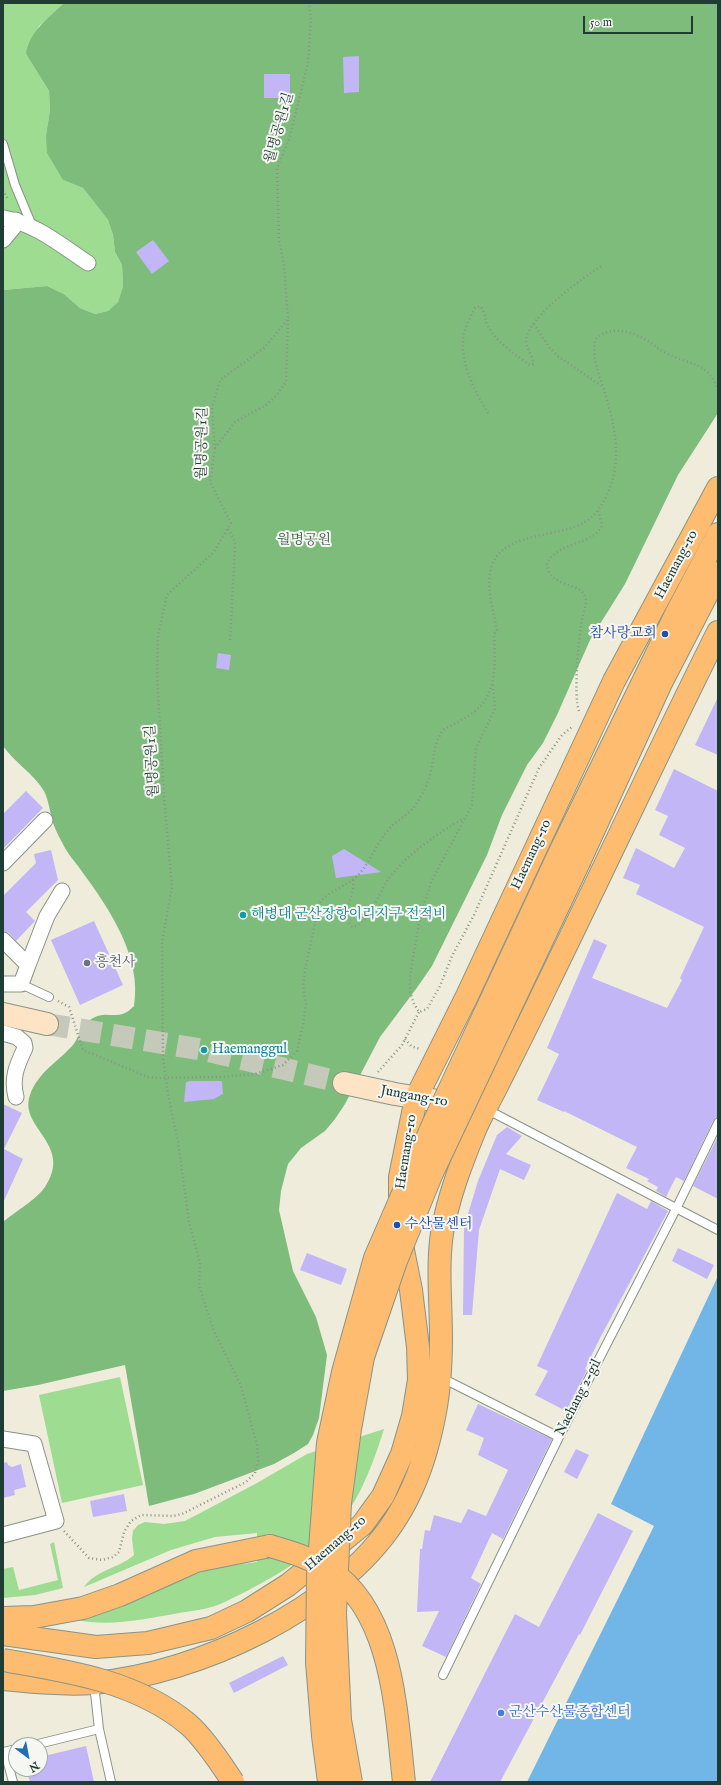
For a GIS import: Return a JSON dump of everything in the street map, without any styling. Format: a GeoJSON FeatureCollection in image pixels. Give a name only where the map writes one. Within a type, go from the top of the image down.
{"type":"FeatureCollection","features":[{"type":"Feature","properties":{"kind":"main road","name":"Haemang-ro"},"geometry":{"type":"LineString","coordinates":[[3,1634],[96,1647],[148,1643],[211,1628],[247,1611],[288,1585],[362,1525],[383,1496],[402,1454],[413,1416],[420,1380],[418,1347],[411,1290],[400,1234],[400,1177],[416,1098],[466,996],[614,681],[718,488]]}},
{"type":"Feature","properties":{"kind":"main road"},"geometry":{"type":"LineString","coordinates":[[352,1782],[340,1720],[335,1613],[340,1503],[350,1429],[363,1357],[396,1261],[432,1173],[677,612],[718,534]]}},
{"type":"Feature","properties":{"kind":"main road"},"geometry":{"type":"LineString","coordinates":[[329,1782],[323,1736],[318,1662],[318,1575],[328,1443],[343,1372],[375,1258],[432,1126],[570,855],[718,573]]}},
{"type":"Feature","properties":{"kind":"main road","name":"Haemang-ro"},"geometry":{"type":"LineString","coordinates":[[3,1679],[29,1682],[94,1683],[162,1672],[200,1660],[229,1648],[300,1609],[332,1587],[376,1546],[396,1520],[416,1481],[433,1422],[440,1377],[441,1338],[439,1286],[442,1233],[455,1183],[475,1129],[524,1032],[718,632]]}},
{"type":"Feature","properties":{"kind":"main road"},"geometry":{"type":"LineString","coordinates":[[466,996],[464,1035],[465,1052],[475,1062],[490,1063],[505,1056],[524,1032]]}},
{"type":"Feature","properties":{"kind":"main road"},"geometry":{"type":"LineString","coordinates":[[3,1618],[34,1617],[83,1608],[120,1595],[196,1561],[270,1546],[311,1559],[330,1570],[346,1583],[376,1628],[385,1657],[396,1713],[404,1782]]}},
{"type":"Feature","properties":{"kind":"main road"},"geometry":{"type":"LineString","coordinates":[[3,1660],[93,1678],[143,1695],[160,1704],[189,1725],[208,1747],[233,1782]]}},
{"type":"Feature","properties":{"kind":"street"},"geometry":{"type":"LineString","coordinates":[[10,219],[33,228],[88,263]]}},
{"type":"Feature","properties":{"kind":"street"},"geometry":{"type":"LineString","coordinates":[[3,240],[13,228],[10,219]]}},
{"type":"Feature","properties":{"kind":"street"},"geometry":{"type":"LineString","coordinates":[[3,863],[45,820]]}},
{"type":"Feature","properties":{"kind":"street"},"geometry":{"type":"LineString","coordinates":[[3,984],[21,984],[47,916],[62,891]]}},
{"type":"Feature","properties":{"kind":"street"},"geometry":{"type":"LineString","coordinates":[[3,940],[28,965]]}},
{"type":"Feature","properties":{"kind":"street"},"geometry":{"type":"LineString","coordinates":[[3,1014],[47,1024]]}},
{"type":"Feature","properties":{"kind":"street"},"geometry":{"type":"LineString","coordinates":[[3,1033],[17,1037],[24,1043],[24,1048],[13,1076],[16,1097]]}},
{"type":"Feature","properties":{"kind":"street","name":"Jungang-ro"},"geometry":{"type":"LineString","coordinates":[[344,1083],[416,1098],[486,1109]]}},
{"type":"Feature","properties":{"kind":"street"},"geometry":{"type":"LineString","coordinates":[[3,1439],[34,1444],[56,1521],[3,1535]]}},
{"type":"Feature","properties":{"kind":"lane"},"geometry":{"type":"LineString","coordinates":[[3,144],[15,185],[33,228]]}},
{"type":"Feature","properties":{"kind":"lane"},"geometry":{"type":"LineString","coordinates":[[21,984],[49,998]]}},
{"type":"Feature","properties":{"kind":"lane"},"geometry":{"type":"LineString","coordinates":[[486,1109],[718,1230]]}},
{"type":"Feature","properties":{"kind":"lane","name":"Naehang 2-gil"},"geometry":{"type":"LineString","coordinates":[[443,1675],[559,1437],[676,1209],[718,1123]]}},
{"type":"Feature","properties":{"kind":"lane"},"geometry":{"type":"LineString","coordinates":[[440,1377],[559,1437]]}},
{"type":"Feature","properties":{"kind":"lane"},"geometry":{"type":"LineString","coordinates":[[94,1683],[99,1729],[111,1782]]}},
{"type":"Feature","properties":{"kind":"lane"},"geometry":{"type":"LineString","coordinates":[[48,1742],[99,1729]]}},
{"type":"Feature","properties":{"kind":"lane"},"geometry":{"type":"LineString","coordinates":[[4,1752],[12,1782]]}},
{"type":"Feature","properties":{"kind":"path","name":"월명공원1길"},"geometry":{"type":"LineString","coordinates":[[56,1521],[89,1558],[102,1560],[113,1557],[119,1552],[124,1532],[131,1521],[141,1515],[173,1516],[182,1514],[246,1482],[255,1473],[258,1462],[255,1439],[241,1386],[214,1331],[199,1286],[200,1263],[190,1222],[163,1058],[162,942],[172,887],[164,797],[157,673],[158,635],[168,595],[213,553],[231,523],[210,482],[215,449],[212,407],[220,380],[264,348],[288,319],[284,265],[279,240],[277,168],[289,140],[308,63],[311,20],[308,3]]}},
{"type":"Feature","properties":{"kind":"path"},"geometry":{"type":"LineString","coordinates":[[488,413],[474,390],[468,372],[464,351],[464,335],[475,308],[480,306],[484,311],[487,326],[494,336],[530,365],[534,364],[526,342],[528,334],[534,324],[563,293],[603,265]]}},
{"type":"Feature","properties":{"kind":"path"},"geometry":{"type":"LineString","coordinates":[[215,449],[235,422],[266,405],[276,396],[286,382],[288,319]]}},
{"type":"Feature","properties":{"kind":"path"},"geometry":{"type":"LineString","coordinates":[[534,324],[549,347],[558,356],[604,388]]}},
{"type":"Feature","properties":{"kind":"path"},"geometry":{"type":"LineString","coordinates":[[419,1012],[413,1002],[410,991],[410,975],[421,912],[432,880],[472,805],[474,795],[476,748],[494,709],[494,634],[497,630],[490,574],[493,561],[498,553],[509,545],[565,530],[585,522],[598,510],[610,489],[614,471],[616,433],[594,355],[594,340],[605,332],[622,331],[640,336],[666,353],[701,366],[712,375],[718,390]]}},
{"type":"Feature","properties":{"kind":"path"},"geometry":{"type":"LineString","coordinates":[[581,716],[576,699],[581,631],[586,602],[580,590],[554,579],[550,574],[547,563],[550,558],[560,549],[599,531],[602,525],[598,510]]}},
{"type":"Feature","properties":{"kind":"path"},"geometry":{"type":"LineString","coordinates":[[228,528],[234,538],[235,545],[230,642]]}},
{"type":"Feature","properties":{"kind":"path"},"geometry":{"type":"LineString","coordinates":[[49,998],[69,1007],[83,1050],[148,1077],[166,1078],[255,1074],[283,1065],[297,1051],[306,1004],[303,986],[305,970],[317,911],[322,899],[360,874],[386,833],[413,809],[420,798],[431,772],[434,748],[443,730],[476,711],[489,693],[493,682]]}},
{"type":"Feature","properties":{"kind":"path"},"geometry":{"type":"LineString","coordinates":[[372,1089],[379,1069],[402,1045],[419,1012],[427,1009],[440,986],[452,956],[474,915],[539,768],[562,735],[575,725]]}},
{"type":"Feature","properties":{"kind":"path"},"geometry":{"type":"LineString","coordinates":[[353,880],[353,893],[346,913],[348,922],[353,927],[359,924],[370,912],[387,881],[403,861],[445,830],[464,819]]}},
{"type":"Feature","properties":{"kind":"path"},"geometry":{"type":"LineString","coordinates":[[405,1039],[411,1046],[420,1049]]}},
{"type":"Feature","properties":{"kind":"green space"},"geometry":{"type":"Polygon","coordinates":[[[3,3],[64,3],[39,26],[26,54],[49,91],[50,110],[46,135],[63,180],[83,188],[108,220],[113,235],[115,252],[122,265],[123,286],[118,302],[108,311],[95,314],[80,308],[64,294],[47,286],[3,290],[3,3]]]}},
{"type":"Feature","properties":{"kind":"green space","name":"월명공원"},"geometry":{"type":"Polygon","coordinates":[[[64,3],[718,3],[718,413],[678,475],[625,584],[590,640],[557,715],[543,743],[527,765],[502,815],[487,855],[432,966],[380,1037],[345,1104],[335,1119],[325,1131],[301,1148],[288,1164],[281,1191],[279,1210],[293,1271],[316,1317],[327,1355],[319,1418],[313,1435],[308,1444],[274,1464],[194,1494],[149,1506],[125,1365],[38,1385],[3,1391],[3,1222],[32,1201],[42,1191],[52,1172],[53,1159],[50,1148],[31,1117],[28,1107],[30,1095],[43,1074],[73,1045],[86,1023],[98,1016],[123,1014],[134,1006],[135,988],[133,970],[122,935],[103,902],[65,848],[54,826],[44,791],[35,779],[3,746],[3,290],[47,286],[64,294],[80,308],[95,314],[108,311],[118,302],[123,286],[122,265],[115,252],[113,235],[108,220],[83,188],[63,180],[47,153],[46,135],[50,110],[49,91],[26,54],[35,32],[64,3]]]}},
{"type":"Feature","properties":{"kind":"green space"},"geometry":{"type":"Polygon","coordinates":[[[120,1377],[143,1485],[62,1503],[39,1395],[120,1377]]]}},
{"type":"Feature","properties":{"kind":"green space"},"geometry":{"type":"Polygon","coordinates":[[[384,1429],[364,1482],[344,1518],[314,1549],[289,1567],[249,1590],[220,1604],[210,1607],[153,1618],[128,1621],[102,1623],[76,1620],[212,1568],[257,1562],[257,1533],[215,1537],[171,1550],[84,1587],[95,1576],[128,1560],[134,1555],[132,1539],[133,1531],[138,1525],[145,1522],[164,1524],[185,1521],[257,1483],[307,1454],[384,1429]]]}},
{"type":"Feature","properties":{"kind":"green space"},"geometry":{"type":"Polygon","coordinates":[[[54,1542],[63,1588],[35,1595],[3,1598],[3,1569],[13,1567],[19,1590],[58,1580],[50,1544],[54,1542]]]}},
{"type":"Feature","properties":{"kind":"water"},"geometry":{"type":"Polygon","coordinates":[[[718,1276],[718,1782],[527,1782],[654,1526],[611,1504],[718,1276]]]}},
{"type":"Feature","properties":{"kind":"building"},"geometry":{"type":"Polygon","coordinates":[[[359,56],[359,92],[344,93],[343,57],[359,56]]]}},
{"type":"Feature","properties":{"kind":"building"},"geometry":{"type":"Polygon","coordinates":[[[264,74],[290,74],[290,98],[264,98],[264,74]]]}},
{"type":"Feature","properties":{"kind":"building"},"geometry":{"type":"Polygon","coordinates":[[[153,240],[169,261],[152,274],[136,252],[153,240]]]}},
{"type":"Feature","properties":{"kind":"building"},"geometry":{"type":"Polygon","coordinates":[[[218,653],[231,655],[229,670],[216,668],[218,653]]]}},
{"type":"Feature","properties":{"kind":"building"},"geometry":{"type":"Polygon","coordinates":[[[718,697],[718,755],[695,745],[718,697]]]}},
{"type":"Feature","properties":{"kind":"building"},"geometry":{"type":"Polygon","coordinates":[[[674,769],[718,791],[718,1118],[713,1121],[684,1181],[676,1177],[666,1197],[656,1191],[658,1187],[647,1181],[649,1179],[626,1168],[637,1147],[564,1111],[537,1100],[559,1054],[547,1048],[594,939],[607,945],[592,978],[667,1008],[682,980],[680,978],[704,927],[636,894],[640,885],[623,878],[636,848],[674,868],[685,848],[659,835],[668,816],[655,810],[674,769]]]}},
{"type":"Feature","properties":{"kind":"building"},"geometry":{"type":"Polygon","coordinates":[[[26,791],[43,808],[3,849],[3,814],[26,791]]]}},
{"type":"Feature","properties":{"kind":"building"},"geometry":{"type":"Polygon","coordinates":[[[344,849],[381,872],[336,878],[332,856],[344,849]]]}},
{"type":"Feature","properties":{"kind":"building"},"geometry":{"type":"Polygon","coordinates":[[[51,850],[58,880],[26,912],[35,921],[16,941],[9,933],[3,931],[3,896],[36,863],[34,854],[51,850]]]}},
{"type":"Feature","properties":{"kind":"building","name":"흥천사"},"geometry":{"type":"Polygon","coordinates":[[[94,921],[123,985],[80,1005],[51,940],[94,921]]]}},
{"type":"Feature","properties":{"kind":"building"},"geometry":{"type":"Polygon","coordinates":[[[222,1081],[223,1094],[214,1099],[184,1102],[186,1082],[222,1081]]]}},
{"type":"Feature","properties":{"kind":"building"},"geometry":{"type":"Polygon","coordinates":[[[3,1104],[22,1113],[4,1149],[23,1159],[3,1203],[3,1104]]]}},
{"type":"Feature","properties":{"kind":"building"},"geometry":{"type":"Polygon","coordinates":[[[507,1127],[522,1136],[506,1154],[531,1165],[524,1180],[500,1169],[479,1230],[472,1315],[463,1315],[464,1227],[478,1181],[497,1135],[507,1127]]]}},
{"type":"Feature","properties":{"kind":"building"},"geometry":{"type":"Polygon","coordinates":[[[718,1136],[718,1199],[693,1186],[718,1136]]]}},
{"type":"Feature","properties":{"kind":"building"},"geometry":{"type":"Polygon","coordinates":[[[617,1193],[647,1209],[651,1201],[668,1211],[599,1340],[585,1369],[587,1370],[566,1411],[535,1395],[548,1371],[537,1366],[617,1193]]]}},
{"type":"Feature","properties":{"kind":"building"},"geometry":{"type":"Polygon","coordinates":[[[678,1248],[714,1265],[707,1279],[672,1261],[678,1248]]]}},
{"type":"Feature","properties":{"kind":"building"},"geometry":{"type":"Polygon","coordinates":[[[307,1253],[347,1269],[341,1285],[300,1270],[307,1253]]]}},
{"type":"Feature","properties":{"kind":"building"},"geometry":{"type":"Polygon","coordinates":[[[478,1404],[552,1439],[503,1539],[492,1533],[471,1578],[481,1584],[446,1657],[422,1646],[439,1611],[417,1612],[420,1549],[422,1549],[425,1530],[430,1531],[434,1515],[461,1523],[468,1509],[486,1516],[508,1470],[478,1455],[484,1438],[466,1430],[478,1404]]]}},
{"type":"Feature","properties":{"kind":"building"},"geometry":{"type":"Polygon","coordinates":[[[576,1449],[589,1455],[577,1479],[564,1472],[576,1449]]]}},
{"type":"Feature","properties":{"kind":"building"},"geometry":{"type":"Polygon","coordinates":[[[7,1462],[8,1465],[12,1467],[21,1464],[26,1487],[14,1490],[15,1495],[3,1498],[3,1463],[7,1462]]]}},
{"type":"Feature","properties":{"kind":"building"},"geometry":{"type":"Polygon","coordinates":[[[124,1494],[127,1511],[93,1517],[90,1501],[124,1494]]]}},
{"type":"Feature","properties":{"kind":"building","name":"군산수산물종합센터"},"geometry":{"type":"Polygon","coordinates":[[[598,1513],[633,1531],[580,1635],[579,1634],[500,1782],[430,1782],[515,1614],[539,1627],[598,1513]]]}},
{"type":"Feature","properties":{"kind":"building"},"geometry":{"type":"Polygon","coordinates":[[[283,1656],[288,1665],[234,1693],[229,1683],[283,1656]]]}},
{"type":"Feature","properties":{"kind":"building"},"geometry":{"type":"Polygon","coordinates":[[[86,1746],[94,1782],[30,1782],[28,1777],[48,1777],[48,1755],[86,1746]]]}},
{"type":"Feature","properties":{"kind":"tunnel"},"geometry":{"type":"LineString","coordinates":[[47,1024],[204,1050],[344,1083]]}},
{"type":"Feature","properties":{"kind":"place","name":"참사랑교회"},"geometry":{"type":"Point","coordinates":[665,634]}},
{"type":"Feature","properties":{"kind":"place","name":"해병대 군산장항이리지구 전적비"},"geometry":{"type":"Point","coordinates":[243,915]}},
{"type":"Feature","properties":{"kind":"place","name":"흥천사"},"geometry":{"type":"Point","coordinates":[87,963]}},
{"type":"Feature","properties":{"kind":"place","name":"Haemanggul"},"geometry":{"type":"Point","coordinates":[204,1050]}},
{"type":"Feature","properties":{"kind":"place","name":"수산물센터"},"geometry":{"type":"Point","coordinates":[397,1225]}},
{"type":"Feature","properties":{"kind":"place","name":"군산수산물종합센터"},"geometry":{"type":"Point","coordinates":[501,1713]}}]}
